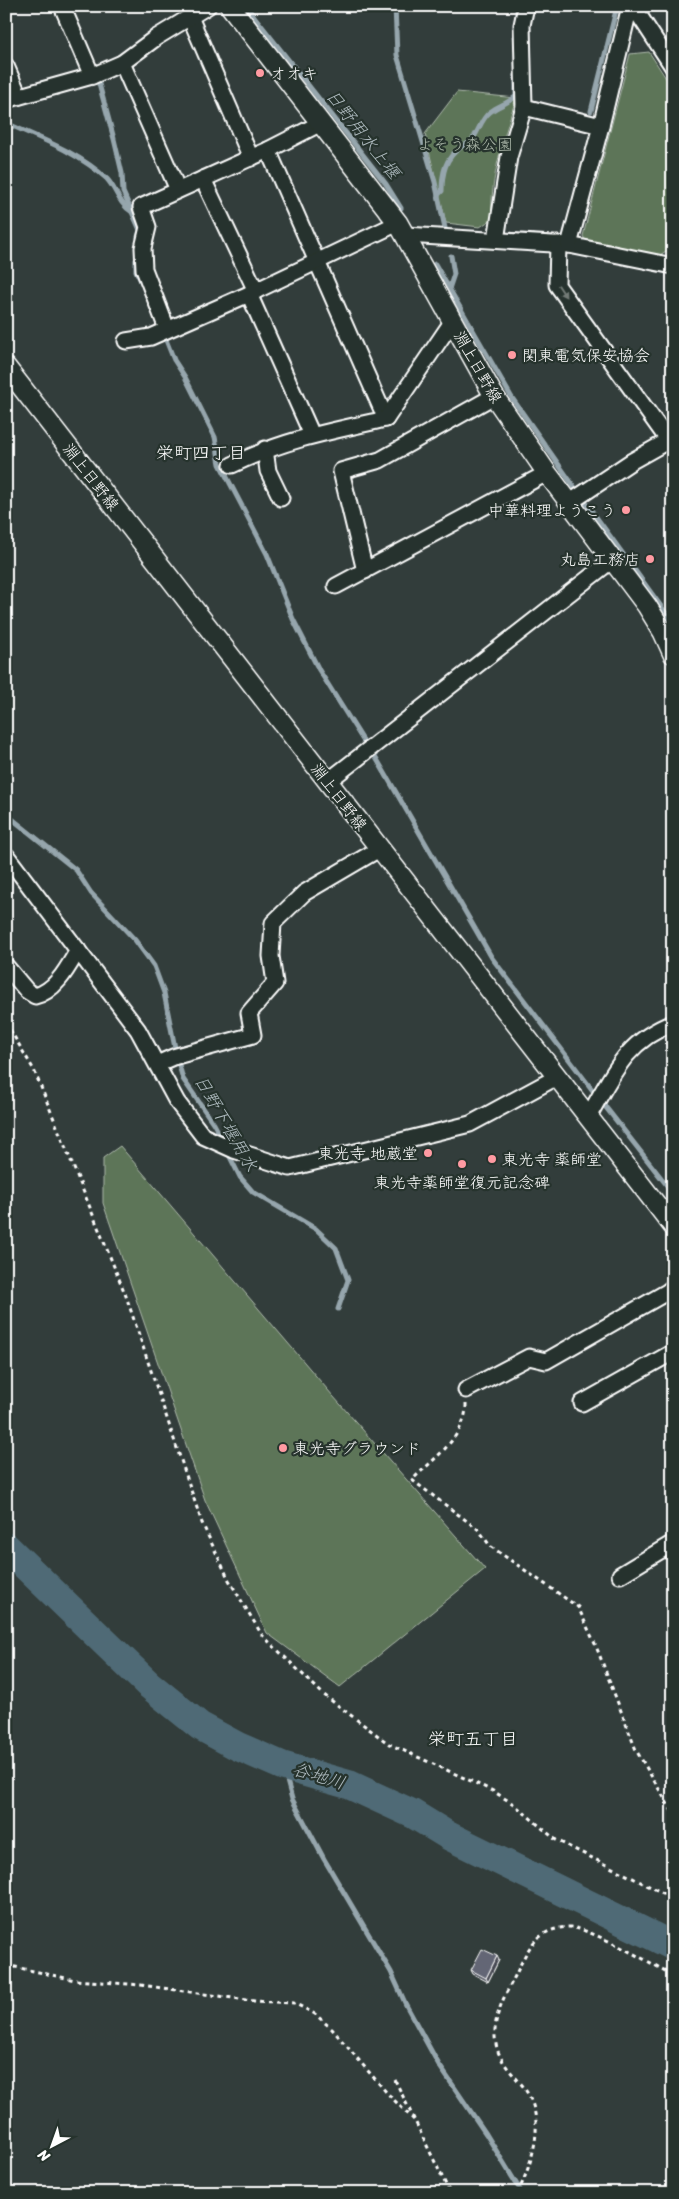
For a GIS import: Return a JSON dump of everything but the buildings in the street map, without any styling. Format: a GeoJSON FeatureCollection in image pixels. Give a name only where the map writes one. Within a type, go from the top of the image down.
{"type":"FeatureCollection","features":[{"type":"Feature","properties":{"kind":"main road","name":"淵上日野線"},"geometry":{"type":"LineString","coordinates":[[230,6],[402,229],[494,396],[547,473],[647,606],[663,632],[673,654]]}},
{"type":"Feature","properties":{"kind":"main road","name":"淵上日野線"},"geometry":{"type":"LineString","coordinates":[[6,367],[673,1226]]}},
{"type":"Feature","properties":{"kind":"street"},"geometry":{"type":"LineString","coordinates":[[62,6],[92,76]]}},
{"type":"Feature","properties":{"kind":"street"},"geometry":{"type":"LineString","coordinates":[[6,66],[12,98],[92,76],[122,63],[157,37],[208,6]]}},
{"type":"Feature","properties":{"kind":"street"},"geometry":{"type":"LineString","coordinates":[[496,240],[509,157],[524,107],[522,25],[526,6]]}},
{"type":"Feature","properties":{"kind":"street"},"geometry":{"type":"LineString","coordinates":[[632,6],[673,67]]}},
{"type":"Feature","properties":{"kind":"street"},"geometry":{"type":"LineString","coordinates":[[569,503],[671,442],[557,285],[563,245],[601,126],[632,6]]}},
{"type":"Feature","properties":{"kind":"street"},"geometry":{"type":"LineString","coordinates":[[190,17],[252,158]]}},
{"type":"Feature","properties":{"kind":"street"},"geometry":{"type":"LineString","coordinates":[[122,63],[178,190]]}},
{"type":"Feature","properties":{"kind":"street"},"geometry":{"type":"LineString","coordinates":[[524,107],[601,126]]}},
{"type":"Feature","properties":{"kind":"street"},"geometry":{"type":"LineString","coordinates":[[168,329],[144,269],[144,248],[148,227],[141,207],[252,158],[321,123]]}},
{"type":"Feature","properties":{"kind":"street"},"geometry":{"type":"LineString","coordinates":[[268,150],[386,419]]}},
{"type":"Feature","properties":{"kind":"street"},"geometry":{"type":"LineString","coordinates":[[203,179],[312,435]]}},
{"type":"Feature","properties":{"kind":"street"},"geometry":{"type":"LineString","coordinates":[[126,341],[151,337],[317,262],[402,229],[496,240],[563,245],[669,265]]}},
{"type":"Feature","properties":{"kind":"street"},"geometry":{"type":"LineString","coordinates":[[232,465],[265,449],[312,435],[386,419],[452,322]]}},
{"type":"Feature","properties":{"kind":"street"},"geometry":{"type":"LineString","coordinates":[[365,570],[341,471],[380,460],[494,396]]}},
{"type":"Feature","properties":{"kind":"street"},"geometry":{"type":"LineString","coordinates":[[265,449],[268,471],[281,498]]}},
{"type":"Feature","properties":{"kind":"street"},"geometry":{"type":"LineString","coordinates":[[336,586],[547,473]]}},
{"type":"Feature","properties":{"kind":"street"},"geometry":{"type":"LineString","coordinates":[[328,782],[612,560]]}},
{"type":"Feature","properties":{"kind":"street"},"geometry":{"type":"LineString","coordinates":[[163,1061],[254,1035],[249,1013],[275,983],[271,956],[273,923],[304,893],[379,849]]}},
{"type":"Feature","properties":{"kind":"street"},"geometry":{"type":"LineString","coordinates":[[6,854],[163,1061],[177,1102],[203,1136],[234,1150],[290,1168],[470,1124],[557,1077]]}},
{"type":"Feature","properties":{"kind":"street"},"geometry":{"type":"LineString","coordinates":[[6,966],[27,991],[35,996],[49,990],[66,970],[78,950]]}},
{"type":"Feature","properties":{"kind":"street"},"geometry":{"type":"LineString","coordinates":[[588,1117],[620,1062],[635,1044],[658,1029],[673,1023]]}},
{"type":"Feature","properties":{"kind":"street"},"geometry":{"type":"LineString","coordinates":[[466,1390],[529,1356],[546,1361],[673,1287]]}},
{"type":"Feature","properties":{"kind":"street"},"geometry":{"type":"LineString","coordinates":[[582,1403],[673,1352]]}},
{"type":"Feature","properties":{"kind":"street"},"geometry":{"type":"LineString","coordinates":[[620,1575],[673,1543]]}},
{"type":"Feature","properties":{"kind":"path"},"geometry":{"type":"LineString","coordinates":[[6,1023],[34,1070],[126,1296],[202,1523],[228,1580],[262,1635],[324,1695],[389,1744],[493,1791],[515,1805],[556,1840],[673,1898]]}},
{"type":"Feature","properties":{"kind":"path"},"geometry":{"type":"LineString","coordinates":[[466,1390],[466,1414],[452,1441],[412,1480],[479,1530],[490,1546],[578,1608],[596,1646],[636,1750],[673,1813]]}},
{"type":"Feature","properties":{"kind":"path"},"geometry":{"type":"LineString","coordinates":[[518,2193],[527,2173],[536,2140],[534,2110],[524,2088],[501,2059],[495,2044],[495,2030],[503,2001],[535,1942],[548,1932],[571,1927],[596,1936],[673,1975]]}},
{"type":"Feature","properties":{"kind":"path"},"geometry":{"type":"LineString","coordinates":[[6,1965],[75,1980],[141,1985],[254,2001],[294,2003],[315,2014],[332,2029],[387,2093],[414,2120]]}},
{"type":"Feature","properties":{"kind":"path"},"geometry":{"type":"LineString","coordinates":[[395,2080],[450,2193]]}},
{"type":"Feature","properties":{"kind":"green space"},"geometry":{"type":"Polygon","coordinates":[[[649,52],[673,89],[673,247],[658,256],[586,242],[583,236],[630,54],[649,52]]]}},
{"type":"Feature","properties":{"kind":"green space","name":"よそう森公園"},"geometry":{"type":"Polygon","coordinates":[[[457,92],[516,98],[495,173],[492,219],[480,227],[446,223],[425,134],[457,92]]]}},
{"type":"Feature","properties":{"kind":"green space","name":"東光寺グラウンド"},"geometry":{"type":"Polygon","coordinates":[[[120,1146],[333,1396],[485,1569],[340,1687],[267,1633],[205,1500],[103,1203],[103,1158],[120,1146]]]}},
{"type":"Feature","properties":{"kind":"waterway","name":"日野用水上堰"},"geometry":{"type":"LineString","coordinates":[[246,6],[386,184],[401,208]]}},
{"type":"Feature","properties":{"kind":"waterway"},"geometry":{"type":"LineString","coordinates":[[395,6],[397,55],[435,182],[445,228]]}},
{"type":"Feature","properties":{"kind":"waterway"},"geometry":{"type":"LineString","coordinates":[[517,6],[517,20]]}},
{"type":"Feature","properties":{"kind":"waterway"},"geometry":{"type":"LineString","coordinates":[[591,111],[617,6]]}},
{"type":"Feature","properties":{"kind":"waterway"},"geometry":{"type":"LineString","coordinates":[[438,195],[442,191],[444,172],[451,156],[471,141],[490,112],[516,96],[516,76]]}},
{"type":"Feature","properties":{"kind":"waterway"},"geometry":{"type":"LineString","coordinates":[[99,84],[122,173],[123,192],[140,230],[138,237]]}},
{"type":"Feature","properties":{"kind":"waterway"},"geometry":{"type":"LineString","coordinates":[[6,123],[59,147],[96,169],[107,179],[124,205],[132,212]]}},
{"type":"Feature","properties":{"kind":"waterway"},"geometry":{"type":"LineString","coordinates":[[449,289],[454,274],[451,256]]}},
{"type":"Feature","properties":{"kind":"waterway"},"geometry":{"type":"LineString","coordinates":[[136,260],[136,271],[142,283]]}},
{"type":"Feature","properties":{"kind":"waterway","name":"日野用水上堰"},"geometry":{"type":"LineString","coordinates":[[435,264],[512,398],[575,488]]}},
{"type":"Feature","properties":{"kind":"waterway"},"geometry":{"type":"LineString","coordinates":[[164,335],[174,360],[185,377],[215,437],[220,464],[267,554],[293,619],[319,670],[366,745]]}},
{"type":"Feature","properties":{"kind":"waterway","name":"日野用水上堰"},"geometry":{"type":"LineString","coordinates":[[586,503],[673,623]]}},
{"type":"Feature","properties":{"kind":"waterway"},"geometry":{"type":"LineString","coordinates":[[375,756],[492,958],[594,1092]]}},
{"type":"Feature","properties":{"kind":"waterway","name":"日野下堰用水"},"geometry":{"type":"LineString","coordinates":[[6,814],[76,870],[91,893],[135,940],[154,966],[164,993],[183,1079],[214,1124],[223,1141]]}},
{"type":"Feature","properties":{"kind":"waterway"},"geometry":{"type":"LineString","coordinates":[[604,1105],[673,1193]]}},
{"type":"Feature","properties":{"kind":"waterway","name":"日野下堰用水"},"geometry":{"type":"LineString","coordinates":[[227,1151],[240,1177],[253,1192],[316,1229],[336,1248],[348,1280],[338,1309]]}},
{"type":"Feature","properties":{"kind":"waterway","name":"谷地川"},"geometry":{"type":"LineString","coordinates":[[6,1547],[148,1684],[200,1726],[237,1746],[283,1766],[350,1785],[413,1814],[449,1836],[673,1946]]}},
{"type":"Feature","properties":{"kind":"waterway"},"geometry":{"type":"LineString","coordinates":[[283,1766],[292,1799],[324,1859],[391,1972],[406,2005],[439,2065],[486,2134],[522,2193]]}},
{"type":"Feature","properties":{"kind":"place","name":"オオキ"},"geometry":{"type":"Point","coordinates":[260,73]}},
{"type":"Feature","properties":{"kind":"place","name":"関東電気保安協会"},"geometry":{"type":"Point","coordinates":[512,355]}},
{"type":"Feature","properties":{"kind":"place","name":"中華料理ようこう"},"geometry":{"type":"Point","coordinates":[626,510]}},
{"type":"Feature","properties":{"kind":"place","name":"丸島工務店"},"geometry":{"type":"Point","coordinates":[650,559]}},
{"type":"Feature","properties":{"kind":"place","name":"東光寺 地蔵堂"},"geometry":{"type":"Point","coordinates":[428,1153]}},
{"type":"Feature","properties":{"kind":"place","name":"東光寺 薬師堂"},"geometry":{"type":"Point","coordinates":[492,1159]}},
{"type":"Feature","properties":{"kind":"place","name":"東光寺薬師堂復元記念碑"},"geometry":{"type":"Point","coordinates":[462,1164]}},
{"type":"Feature","properties":{"kind":"place","name":"東光寺グラウンド"},"geometry":{"type":"Point","coordinates":[283,1448]}},
{"type":"Feature","properties":{"kind":"district","name":"栄町四丁目"},"geometry":{"type":"Point","coordinates":[201,453]}},
{"type":"Feature","properties":{"kind":"district","name":"栄町五丁目"},"geometry":{"type":"Point","coordinates":[473,1739]}}]}
